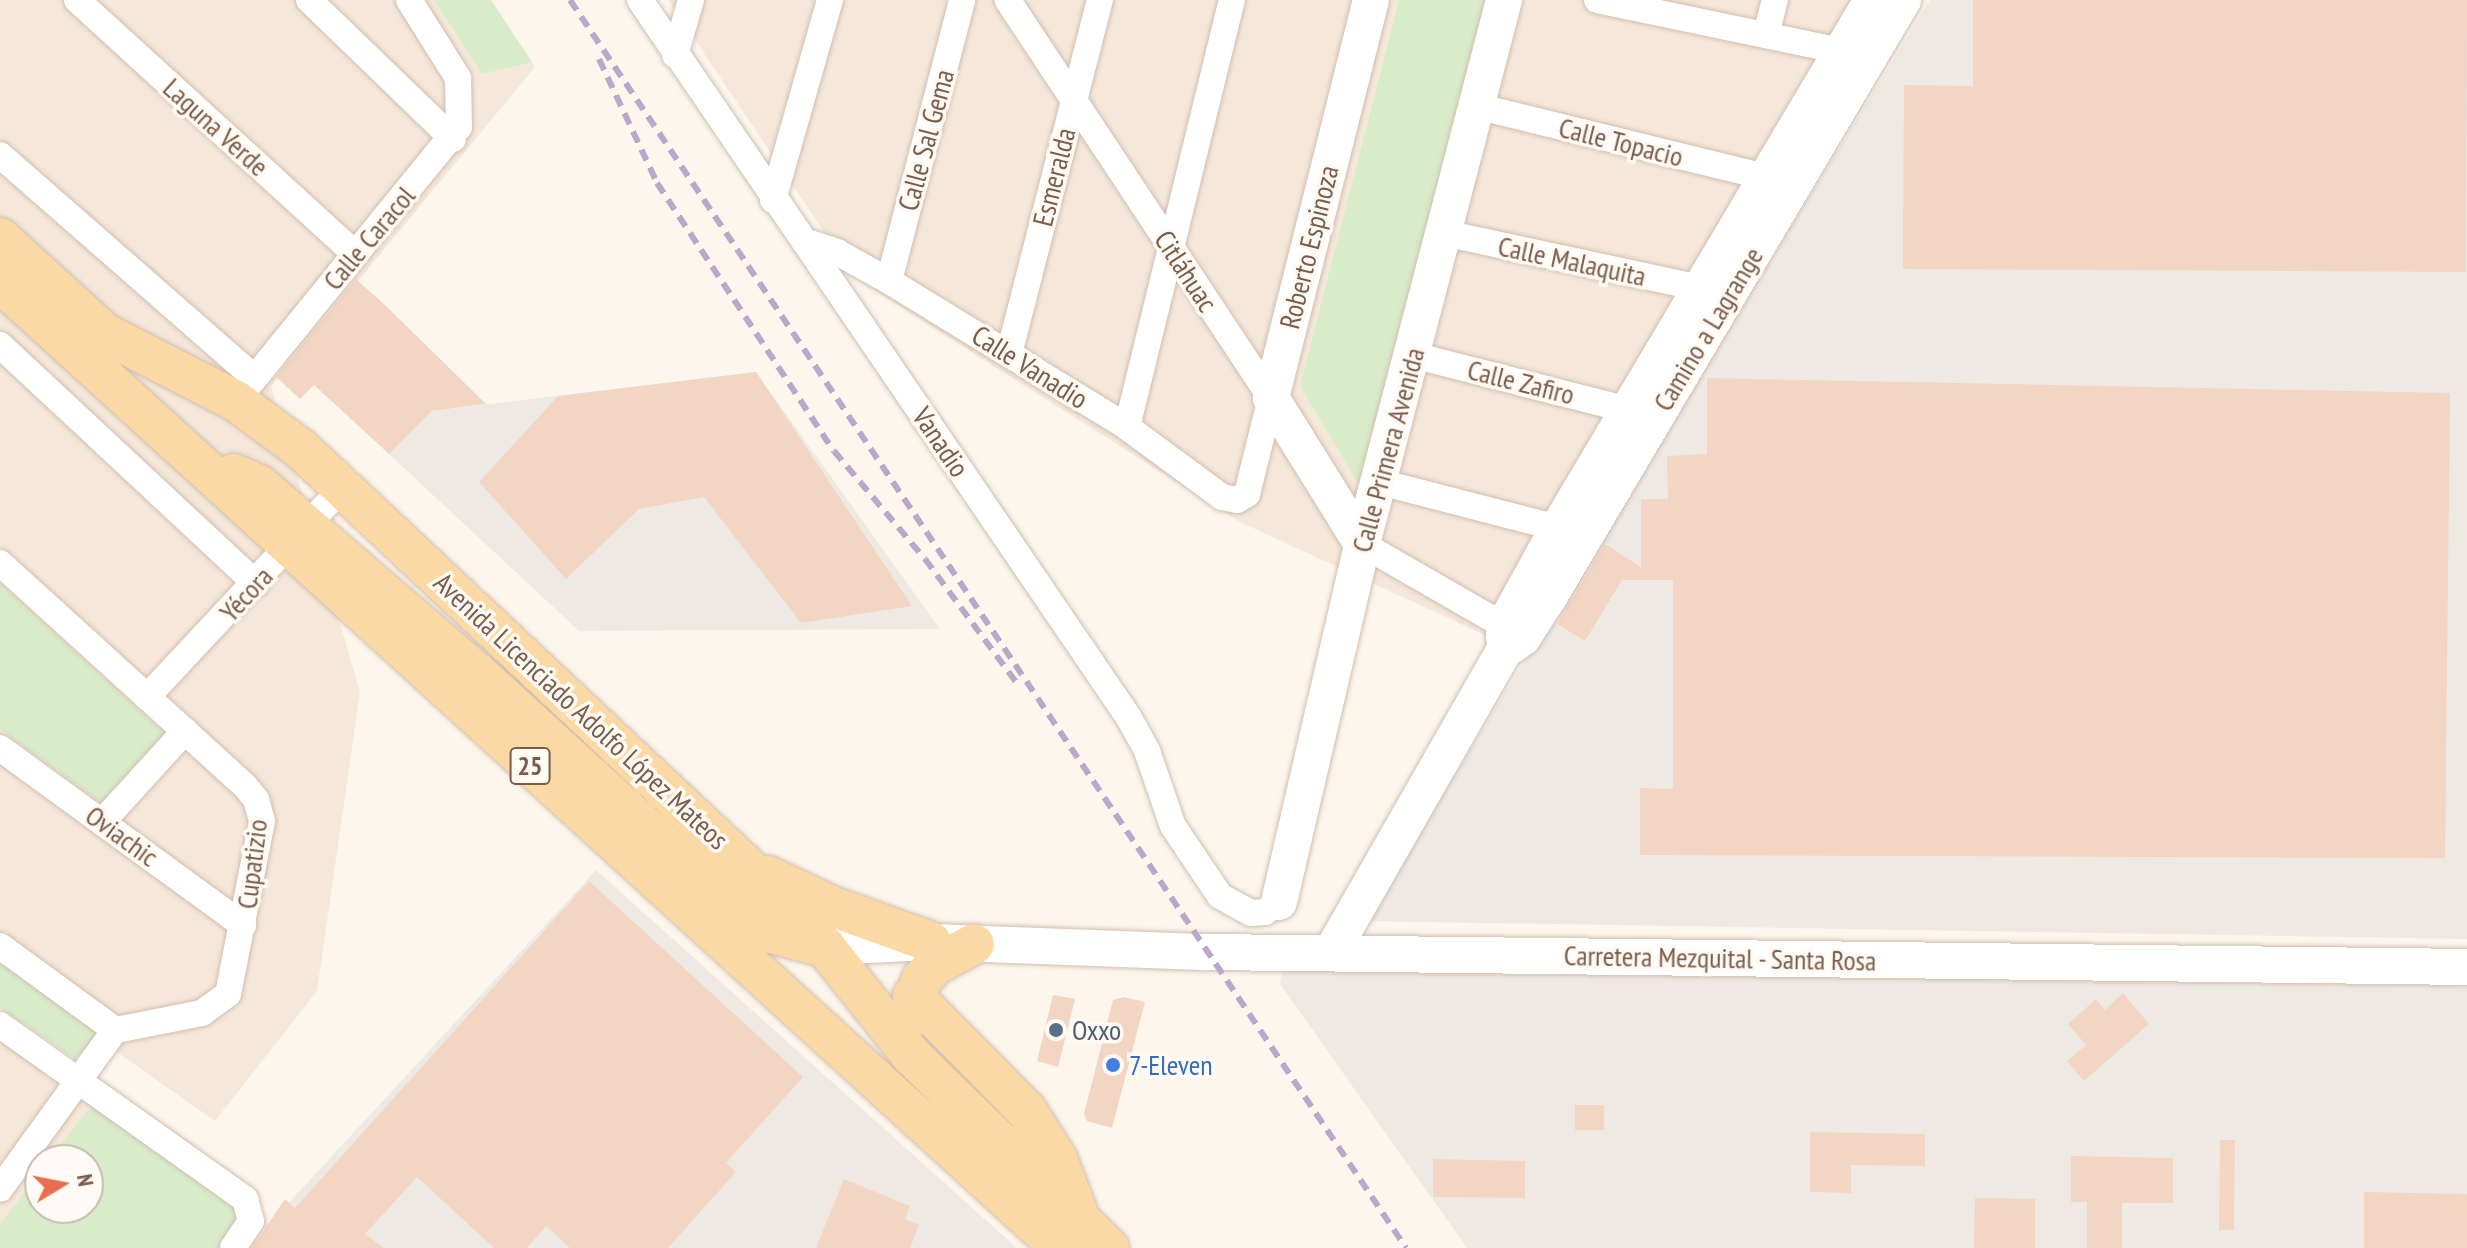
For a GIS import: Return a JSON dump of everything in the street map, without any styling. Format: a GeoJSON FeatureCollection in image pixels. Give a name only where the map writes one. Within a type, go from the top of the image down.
{"type":"FeatureCollection","features":[{"type":"Feature","properties":{"kind":"main road","name":"Avenida Licenciado Adolfo López Mateos"},"geometry":{"type":"LineString","coordinates":[[0,238],[104,333],[245,389],[282,432],[743,863],[825,947],[912,1056],[1084,1240]]}},
{"type":"Feature","properties":{"kind":"main road"},"geometry":{"type":"LineString","coordinates":[[0,282],[198,463],[259,485],[297,537],[476,672],[733,907],[771,933],[825,947],[805,984],[805,1016]]}},
{"type":"Feature","properties":{"kind":"main road","name":"25"},"geometry":{"type":"LineString","coordinates":[[297,537],[805,1016],[1084,1240]]}},
{"type":"Feature","properties":{"kind":"main road"},"geometry":{"type":"LineString","coordinates":[[743,863],[831,906],[931,942]]}},
{"type":"Feature","properties":{"kind":"main road"},"geometry":{"type":"LineString","coordinates":[[912,1056],[907,1014],[913,996],[935,965],[974,944]]}},
{"type":"Feature","properties":{"kind":"main road"},"geometry":{"type":"LineString","coordinates":[[913,996],[1027,1111],[1057,1159],[1084,1240]]}},
{"type":"Feature","properties":{"kind":"street","name":"Laguna Verde"},"geometry":{"type":"LineString","coordinates":[[77,0],[355,254]]}},
{"type":"Feature","properties":{"kind":"street"},"geometry":{"type":"LineString","coordinates":[[309,0],[453,139]]}},
{"type":"Feature","properties":{"kind":"street","name":"Calle Caracol"},"geometry":{"type":"LineString","coordinates":[[245,389],[453,139],[462,97],[451,62],[409,0]]}},
{"type":"Feature","properties":{"kind":"street","name":"Vanadio"},"geometry":{"type":"LineString","coordinates":[[640,0],[773,200],[1129,718],[1147,751],[1173,826],[1220,896],[1251,913],[1265,912],[1279,902]]}},
{"type":"Feature","properties":{"kind":"street"},"geometry":{"type":"LineString","coordinates":[[675,55],[691,0]]}},
{"type":"Feature","properties":{"kind":"street"},"geometry":{"type":"LineString","coordinates":[[773,200],[830,0]]}},
{"type":"Feature","properties":{"kind":"street","name":"Calle Sal Gema"},"geometry":{"type":"LineString","coordinates":[[889,281],[962,0]]}},
{"type":"Feature","properties":{"kind":"street","name":"Citláhuac"},"geometry":{"type":"LineString","coordinates":[[1008,0],[1271,398],[1362,544]]}},
{"type":"Feature","properties":{"kind":"street","name":"Esmeralda"},"geometry":{"type":"LineString","coordinates":[[1009,354],[1100,0]]}},
{"type":"Feature","properties":{"kind":"street"},"geometry":{"type":"LineString","coordinates":[[1127,427],[1169,246],[1232,0]]}},
{"type":"Feature","properties":{"kind":"street","name":"Roberto Espinoza"},"geometry":{"type":"LineString","coordinates":[[1247,494],[1371,0]]}},
{"type":"Feature","properties":{"kind":"street","name":"Calle Primera Avenida"},"geometry":{"type":"LineString","coordinates":[[1279,902],[1362,544],[1504,0]]}},
{"type":"Feature","properties":{"kind":"street"},"geometry":{"type":"LineString","coordinates":[[1597,0],[1640,5],[1842,51]]}},
{"type":"Feature","properties":{"kind":"street"},"geometry":{"type":"LineString","coordinates":[[1766,35],[1775,0]]}},
{"type":"Feature","properties":{"kind":"street","name":"Camino a Lagrange"},"geometry":{"type":"LineString","coordinates":[[1511,638],[1558,528],[1629,410],[1711,296],[1766,177],[1872,0]]}},
{"type":"Feature","properties":{"kind":"street","name":"Camino a Lagrange"},"geometry":{"type":"LineString","coordinates":[[1331,953],[1711,296],[1903,0]]}},
{"type":"Feature","properties":{"kind":"street","name":"Calle Topacio"},"geometry":{"type":"LineString","coordinates":[[1476,106],[1766,177]]}},
{"type":"Feature","properties":{"kind":"street"},"geometry":{"type":"LineString","coordinates":[[0,155],[245,389]]}},
{"type":"Feature","properties":{"kind":"street","name":"Calle Malaquita"},"geometry":{"type":"LineString","coordinates":[[1444,233],[1711,296]]}},
{"type":"Feature","properties":{"kind":"street","name":"Calle Vanadio"},"geometry":{"type":"LineString","coordinates":[[804,241],[889,281],[1009,354],[1127,427],[1222,497],[1237,500],[1247,494]]}},
{"type":"Feature","properties":{"kind":"street"},"geometry":{"type":"LineString","coordinates":[[33,312],[0,346],[256,584]]}},
{"type":"Feature","properties":{"kind":"street","name":"Calle Zafiro"},"geometry":{"type":"LineString","coordinates":[[1413,355],[1629,410]]}},
{"type":"Feature","properties":{"kind":"street"},"geometry":{"type":"LineString","coordinates":[[1380,482],[1558,528]]}},
{"type":"Feature","properties":{"kind":"street","name":"Yécora"},"geometry":{"type":"LineString","coordinates":[[147,697],[256,584],[342,488]]}},
{"type":"Feature","properties":{"kind":"street"},"geometry":{"type":"LineString","coordinates":[[1362,544],[1511,638]]}},
{"type":"Feature","properties":{"kind":"street","name":"Cupatizio"},"geometry":{"type":"LineString","coordinates":[[0,563],[245,786],[260,809],[261,836],[232,986],[224,1000],[202,1013],[115,1030]]}},
{"type":"Feature","properties":{"kind":"street"},"geometry":{"type":"LineString","coordinates":[[103,821],[185,731]]}},
{"type":"Feature","properties":{"kind":"street","name":"Oviachic"},"geometry":{"type":"LineString","coordinates":[[0,748],[243,925]]}},
{"type":"Feature","properties":{"kind":"street","name":"Carretera Mezquital - Santa Rosa"},"geometry":{"type":"LineString","coordinates":[[825,947],[931,942],[1331,953],[2467,967]]}},
{"type":"Feature","properties":{"kind":"street"},"geometry":{"type":"LineString","coordinates":[[0,946],[115,1030],[0,1189]]}},
{"type":"Feature","properties":{"kind":"street"},"geometry":{"type":"LineString","coordinates":[[0,1025],[78,1083],[238,1193],[249,1205],[251,1221],[233,1248]]}},
{"type":"Feature","properties":{"kind":"shaded area"},"geometry":{"type":"Polygon","coordinates":[[[0,0],[491,0],[535,67],[271,386],[360,692],[317,991],[215,1121],[0,970],[0,0]]]}},
{"type":"Feature","properties":{"kind":"shaded area"},"geometry":{"type":"Polygon","coordinates":[[[668,0],[1862,0],[1487,636],[1238,521],[855,278],[668,0]]]}},
{"type":"Feature","properties":{"kind":"shaded area"},"geometry":{"type":"Polygon","coordinates":[[[1930,0],[2467,0],[2467,939],[1365,921],[1930,0]]]}},
{"type":"Feature","properties":{"kind":"shaded area"},"geometry":{"type":"Polygon","coordinates":[[[756,372],[940,629],[579,631],[389,454],[432,411],[756,372]]]}},
{"type":"Feature","properties":{"kind":"shaded area"},"geometry":{"type":"Polygon","coordinates":[[[596,870],[1017,1248],[247,1248],[596,870]]]}},
{"type":"Feature","properties":{"kind":"shaded area"},"geometry":{"type":"Polygon","coordinates":[[[1282,970],[2467,986],[2467,1248],[1467,1248],[1280,984],[1282,970]]]}},
{"type":"Feature","properties":{"kind":"shaded area"},"geometry":{"type":"Polygon","coordinates":[[[0,1032],[269,1223],[247,1248],[0,1248],[0,1032]]]}},
{"type":"Feature","properties":{"kind":"green space"},"geometry":{"type":"Polygon","coordinates":[[[434,0],[491,0],[532,62],[482,74],[434,0]]]}},
{"type":"Feature","properties":{"kind":"green space"},"geometry":{"type":"Polygon","coordinates":[[[1399,0],[1488,0],[1360,486],[1300,386],[1399,0]]]}},
{"type":"Feature","properties":{"kind":"green space"},"geometry":{"type":"Polygon","coordinates":[[[0,583],[169,738],[107,807],[0,729],[0,583]]]}},
{"type":"Feature","properties":{"kind":"green space"},"geometry":{"type":"Polygon","coordinates":[[[0,950],[100,1035],[75,1059],[0,1008],[0,950]]]}},
{"type":"Feature","properties":{"kind":"green space"},"geometry":{"type":"Polygon","coordinates":[[[102,1108],[238,1206],[236,1232],[222,1248],[0,1248],[0,1224],[24,1193],[24,1224],[104,1224],[104,1144],[61,1144],[87,1111],[102,1108]]]}},
{"type":"Feature","properties":{"kind":"building"},"geometry":{"type":"Polygon","coordinates":[[[1973,0],[2467,0],[2466,272],[1903,269],[1904,85],[1973,86],[1973,0]]]}},
{"type":"Feature","properties":{"kind":"building"},"geometry":{"type":"Polygon","coordinates":[[[356,279],[486,404],[432,411],[389,454],[314,385],[300,399],[276,377],[356,279]]]}},
{"type":"Feature","properties":{"kind":"building"},"geometry":{"type":"Polygon","coordinates":[[[756,372],[912,606],[801,623],[704,497],[639,509],[566,579],[479,482],[558,396],[756,372]]]}},
{"type":"Feature","properties":{"kind":"building"},"geometry":{"type":"Polygon","coordinates":[[[1707,378],[2450,393],[2445,858],[1640,855],[1640,788],[1673,789],[1673,580],[1622,580],[1585,641],[1557,624],[1605,544],[1641,567],[1641,499],[1668,499],[1667,456],[1707,454],[1707,378]]]}},
{"type":"Feature","properties":{"kind":"building"},"geometry":{"type":"Polygon","coordinates":[[[589,881],[803,1077],[726,1163],[736,1172],[668,1248],[570,1248],[546,1226],[527,1248],[494,1248],[417,1177],[365,1234],[384,1248],[252,1248],[285,1199],[295,1208],[589,881]]]}},
{"type":"Feature","properties":{"kind":"building"},"geometry":{"type":"Polygon","coordinates":[[[2123,993],[2149,1024],[2084,1081],[2067,1061],[2086,1045],[2068,1024],[2096,999],[2105,1010],[2123,993]]]}},
{"type":"Feature","properties":{"kind":"building","name":"Oxxo"},"geometry":{"type":"Polygon","coordinates":[[[1053,995],[1075,999],[1058,1067],[1037,1061],[1053,995]]]}},
{"type":"Feature","properties":{"kind":"building"},"geometry":{"type":"Polygon","coordinates":[[[1123,997],[1145,1002],[1112,1128],[1087,1121],[1084,1114],[1113,1000],[1123,997]]]}},
{"type":"Feature","properties":{"kind":"building"},"geometry":{"type":"Polygon","coordinates":[[[1575,1105],[1604,1105],[1604,1130],[1575,1130],[1575,1105]]]}},
{"type":"Feature","properties":{"kind":"building"},"geometry":{"type":"Polygon","coordinates":[[[1810,1132],[1925,1134],[1925,1166],[1851,1165],[1851,1193],[1810,1192],[1810,1132]]]}},
{"type":"Feature","properties":{"kind":"building"},"geometry":{"type":"Polygon","coordinates":[[[2220,1140],[2235,1140],[2234,1230],[2219,1230],[2220,1140]]]}},
{"type":"Feature","properties":{"kind":"building"},"geometry":{"type":"Polygon","coordinates":[[[2071,1156],[2173,1158],[2173,1203],[2122,1203],[2122,1248],[2087,1248],[2087,1202],[2071,1202],[2071,1156]]]}},
{"type":"Feature","properties":{"kind":"building"},"geometry":{"type":"Polygon","coordinates":[[[1433,1159],[1525,1161],[1525,1198],[1433,1197],[1433,1159]]]}},
{"type":"Feature","properties":{"kind":"building"},"geometry":{"type":"Polygon","coordinates":[[[844,1179],[910,1206],[905,1219],[919,1225],[910,1248],[816,1248],[844,1179]]]}},
{"type":"Feature","properties":{"kind":"building"},"geometry":{"type":"Polygon","coordinates":[[[2364,1192],[2467,1194],[2467,1248],[2364,1248],[2364,1192]]]}},
{"type":"Feature","properties":{"kind":"building"},"geometry":{"type":"Polygon","coordinates":[[[1975,1198],[2035,1199],[2035,1248],[1974,1248],[1975,1198]]]}},
{"type":"Feature","properties":{"kind":"railway"},"geometry":{"type":"LineString","coordinates":[[570,0],[1406,1248]]}},
{"type":"Feature","properties":{"kind":"railway"},"geometry":{"type":"LineString","coordinates":[[599,59],[657,183],[834,451],[925,559],[1016,682]]}},
{"type":"Feature","properties":{"kind":"place","name":"Oxxo"},"geometry":{"type":"Point","coordinates":[1056,1030]}},
{"type":"Feature","properties":{"kind":"place","name":"7-Eleven"},"geometry":{"type":"Point","coordinates":[1113,1065]}}]}
